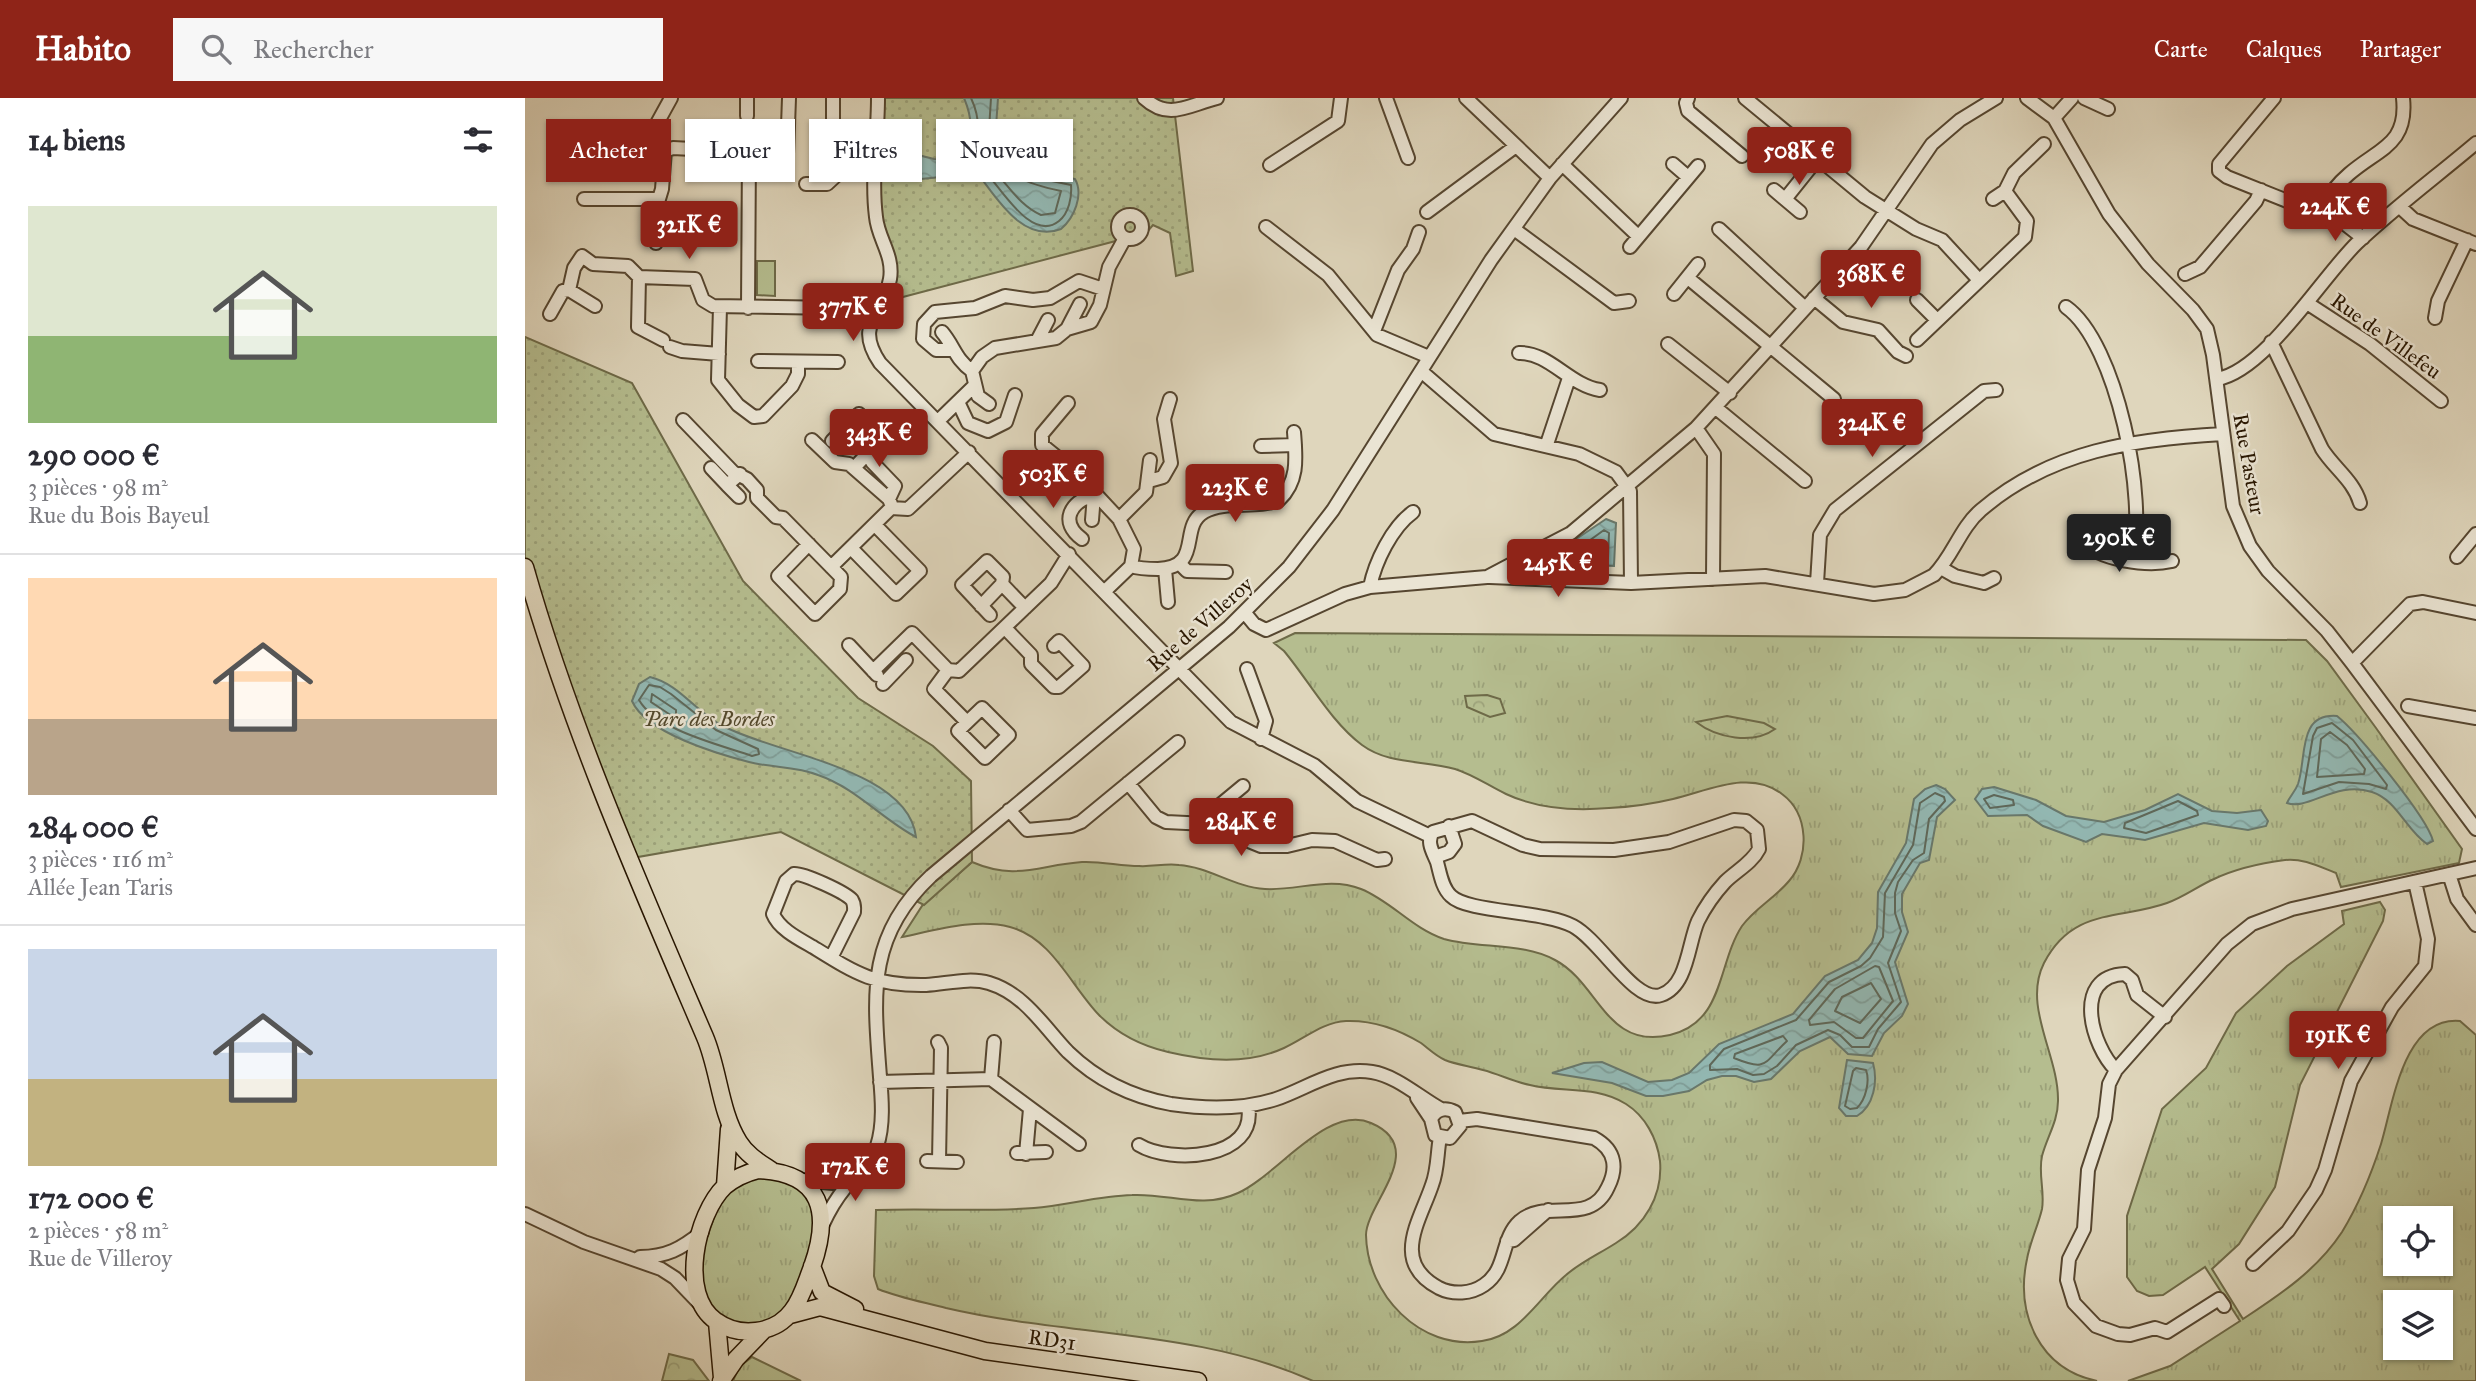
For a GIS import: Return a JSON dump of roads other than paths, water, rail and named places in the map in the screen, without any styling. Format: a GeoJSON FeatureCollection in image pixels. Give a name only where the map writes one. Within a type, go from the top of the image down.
{"type":"FeatureCollection","features":[{"type":"Feature","properties":{"kind":"main road"},"geometry":{"type":"LineString","coordinates":[[525,568],[541,623],[629,859],[710,1048],[738,1141],[749,1155],[771,1170],[799,1180],[816,1199],[823,1224],[812,1266],[799,1300],[788,1316],[751,1340],[722,1380]]}},
{"type":"Feature","properties":{"kind":"main road"},"geometry":{"type":"LineString","coordinates":[[725,1186],[730,1146],[729,1116]]}},
{"type":"Feature","properties":{"kind":"main road"},"geometry":{"type":"LineString","coordinates":[[764,1330],[736,1331],[717,1322],[702,1306],[693,1273],[710,1207],[725,1186],[747,1173],[771,1170]]}},
{"type":"Feature","properties":{"kind":"main road","name":"RD31"},"geometry":{"type":"LineString","coordinates":[[812,1266],[822,1292],[902,1330]]}},
{"type":"Feature","properties":{"kind":"main road","name":"RD31"},"geometry":{"type":"LineString","coordinates":[[788,1316],[820,1307],[985,1351],[1198,1381]]}},
{"type":"Feature","properties":{"kind":"main road"},"geometry":{"type":"LineString","coordinates":[[717,1322],[722,1380]]}},
{"type":"Feature","properties":{"kind":"street"},"geometry":{"type":"LineString","coordinates":[[659,119],[671,98]]}},
{"type":"Feature","properties":{"kind":"street"},"geometry":{"type":"LineString","coordinates":[[747,98],[747,116]]}},
{"type":"Feature","properties":{"kind":"street"},"geometry":{"type":"LineString","coordinates":[[788,119],[789,98]]}},
{"type":"Feature","properties":{"kind":"street"},"geometry":{"type":"LineString","coordinates":[[832,119],[833,98]]}},
{"type":"Feature","properties":{"kind":"street"},"geometry":{"type":"LineString","coordinates":[[877,119],[878,98]]}},
{"type":"Feature","properties":{"kind":"street"},"geometry":{"type":"LineString","coordinates":[[1144,98],[1156,109],[1168,112],[1198,100],[1217,98]]}},
{"type":"Feature","properties":{"kind":"street"},"geometry":{"type":"LineString","coordinates":[[1270,165],[1338,121],[1341,98]]}},
{"type":"Feature","properties":{"kind":"street"},"geometry":{"type":"LineString","coordinates":[[1385,98],[1408,158]]}},
{"type":"Feature","properties":{"kind":"street"},"geometry":{"type":"LineString","coordinates":[[1467,98],[1550,178]]}},
{"type":"Feature","properties":{"kind":"street","name":"Rue de Villeroy"},"geometry":{"type":"LineString","coordinates":[[823,1224],[838,1198],[865,1166],[878,1145],[880,1082],[874,1011],[876,981],[885,939],[908,899],[931,876],[1245,613],[1289,567],[1333,510],[1429,358],[1550,178],[1621,98]]}},
{"type":"Feature","properties":{"kind":"street"},"geometry":{"type":"LineString","coordinates":[[1688,98],[1688,111],[1742,156]]}},
{"type":"Feature","properties":{"kind":"street"},"geometry":{"type":"LineString","coordinates":[[1745,98],[1885,210],[1942,240],[1979,280]]}},
{"type":"Feature","properties":{"kind":"street"},"geometry":{"type":"LineString","coordinates":[[1487,577],[1571,533],[1696,428],[1861,247],[1932,144],[1960,120],[1996,98]]}},
{"type":"Feature","properties":{"kind":"street"},"geometry":{"type":"LineString","coordinates":[[2027,98],[2054,118],[2072,98]]}},
{"type":"Feature","properties":{"kind":"street"},"geometry":{"type":"LineString","coordinates":[[2084,98],[2108,109]]}},
{"type":"Feature","properties":{"kind":"street"},"geometry":{"type":"LineString","coordinates":[[2274,98],[2218,167],[2227,177],[2355,229],[2363,238]]}},
{"type":"Feature","properties":{"kind":"street"},"geometry":{"type":"LineString","coordinates":[[2318,213],[2345,177],[2383,150],[2395,136],[2405,118],[2403,98]]}},
{"type":"Feature","properties":{"kind":"street","name":"Rue Pasteur"},"geometry":{"type":"LineString","coordinates":[[2054,118],[2109,214],[2148,265],[2193,310],[2207,329],[2217,379],[2233,506],[2250,546],[2268,571],[2327,631],[2462,815],[2476,829]]}},
{"type":"Feature","properties":{"kind":"street"},"geometry":{"type":"LineString","coordinates":[[2217,379],[2232,374],[2271,342],[2363,238],[2476,143]]}},
{"type":"Feature","properties":{"kind":"street"},"geometry":{"type":"LineString","coordinates":[[1993,199],[2005,191],[2014,173],[2044,144]]}},
{"type":"Feature","properties":{"kind":"street"},"geometry":{"type":"LineString","coordinates":[[1427,212],[1516,146]]}},
{"type":"Feature","properties":{"kind":"street"},"geometry":{"type":"LineString","coordinates":[[1786,198],[1818,158]]}},
{"type":"Feature","properties":{"kind":"street"},"geometry":{"type":"LineString","coordinates":[[1562,164],[1639,236]]}},
{"type":"Feature","properties":{"kind":"street"},"geometry":{"type":"LineString","coordinates":[[1673,164],[1688,177]]}},
{"type":"Feature","properties":{"kind":"street"},"geometry":{"type":"LineString","coordinates":[[1630,247],[1697,166]]}},
{"type":"Feature","properties":{"kind":"street"},"geometry":{"type":"LineString","coordinates":[[656,243],[658,199],[662,182]]}},
{"type":"Feature","properties":{"kind":"street"},"geometry":{"type":"LineString","coordinates":[[748,308],[749,182]]}},
{"type":"Feature","properties":{"kind":"street"},"geometry":{"type":"LineString","coordinates":[[806,184],[829,182]]}},
{"type":"Feature","properties":{"kind":"street"},"geometry":{"type":"LineString","coordinates":[[876,182],[876,217],[891,269],[890,283],[868,334],[872,351],[1231,722],[1314,765],[1357,801],[1430,836]]}},
{"type":"Feature","properties":{"kind":"street"},"geometry":{"type":"LineString","coordinates":[[1775,190],[1800,212]]}},
{"type":"Feature","properties":{"kind":"street"},"geometry":{"type":"LineString","coordinates":[[2185,274],[2200,267],[2256,201],[2261,190]]}},
{"type":"Feature","properties":{"kind":"street"},"geometry":{"type":"LineString","coordinates":[[1917,340],[2027,232],[2027,221],[2005,191]]}},
{"type":"Feature","properties":{"kind":"street"},"geometry":{"type":"LineString","coordinates":[[584,199],[658,199]]}},
{"type":"Feature","properties":{"kind":"street"},"geometry":{"type":"LineString","coordinates":[[2400,207],[2413,219],[2471,242],[2438,301],[2435,318]]}},
{"type":"Feature","properties":{"kind":"street"},"geometry":{"type":"LineString","coordinates":[[1266,227],[1328,275],[1381,338],[1429,358]]}},
{"type":"Feature","properties":{"kind":"street"},"geometry":{"type":"LineString","coordinates":[[1514,229],[1614,303],[1629,301]]}},
{"type":"Feature","properties":{"kind":"street"},"geometry":{"type":"LineString","coordinates":[[1719,229],[1809,303],[1843,322],[1878,330],[1898,357]]}},
{"type":"Feature","properties":{"kind":"street"},"geometry":{"type":"LineString","coordinates":[[1374,331],[1398,270],[1413,249],[1419,232]]}},
{"type":"Feature","properties":{"kind":"street"},"geometry":{"type":"LineString","coordinates":[[989,404],[978,396],[972,371],[989,351],[1056,338],[1067,329],[1091,321],[1100,305],[1109,267],[1125,238]]}},
{"type":"Feature","properties":{"kind":"street"},"geometry":{"type":"LineString","coordinates":[[569,290],[574,268],[585,250],[593,264],[628,266],[639,277],[695,279],[703,300],[720,307],[837,308],[874,316]]}},
{"type":"Feature","properties":{"kind":"street"},"geometry":{"type":"LineString","coordinates":[[1674,294],[1698,264]]}},
{"type":"Feature","properties":{"kind":"street"},"geometry":{"type":"LineString","coordinates":[[639,277],[638,327],[682,351],[719,354]]}},
{"type":"Feature","properties":{"kind":"street"},"geometry":{"type":"LineString","coordinates":[[1688,278],[1835,399]]}},
{"type":"Feature","properties":{"kind":"street"},"geometry":{"type":"LineString","coordinates":[[953,350],[936,350],[923,339],[924,324],[935,312],[975,308],[1005,296],[1033,300],[1050,298],[1079,281],[1103,289]]}},
{"type":"Feature","properties":{"kind":"street"},"geometry":{"type":"LineString","coordinates":[[569,290],[595,306]]}},
{"type":"Feature","properties":{"kind":"street"},"geometry":{"type":"LineString","coordinates":[[550,314],[560,293],[569,290]]}},
{"type":"Feature","properties":{"kind":"street"},"geometry":{"type":"LineString","coordinates":[[1904,307],[1918,297],[1937,320]]}},
{"type":"Feature","properties":{"kind":"street","name":"Rue de Villefeu"},"geometry":{"type":"LineString","coordinates":[[2307,303],[2370,344],[2441,401]]}},
{"type":"Feature","properties":{"kind":"street"},"geometry":{"type":"LineString","coordinates":[[1067,329],[1080,304]]}},
{"type":"Feature","properties":{"kind":"street"},"geometry":{"type":"LineString","coordinates":[[720,307],[721,387],[747,413],[759,418],[792,386],[798,374],[798,362]]}},
{"type":"Feature","properties":{"kind":"street"},"geometry":{"type":"LineString","coordinates":[[2066,307],[2079,316],[2104,366],[2120,408],[2132,458],[2137,513],[2132,560]]}},
{"type":"Feature","properties":{"kind":"street"},"geometry":{"type":"LineString","coordinates":[[1037,341],[1048,320]]}},
{"type":"Feature","properties":{"kind":"street"},"geometry":{"type":"LineString","coordinates":[[941,332],[951,343],[961,364],[972,371]]}},
{"type":"Feature","properties":{"kind":"street"},"geometry":{"type":"LineString","coordinates":[[2271,342],[2322,449],[2332,466],[2351,484],[2360,503]]}},
{"type":"Feature","properties":{"kind":"street"},"geometry":{"type":"LineString","coordinates":[[1671,349],[1730,393]]}},
{"type":"Feature","properties":{"kind":"street"},"geometry":{"type":"LineString","coordinates":[[1518,353],[1532,352],[1585,388],[1600,390]]}},
{"type":"Feature","properties":{"kind":"street"},"geometry":{"type":"LineString","coordinates":[[758,361],[838,362]]}},
{"type":"Feature","properties":{"kind":"street"},"geometry":{"type":"LineString","coordinates":[[1421,371],[1494,434],[1547,444],[1616,472],[1629,486],[1631,583]]}},
{"type":"Feature","properties":{"kind":"street"},"geometry":{"type":"LineString","coordinates":[[1547,444],[1569,377]]}},
{"type":"Feature","properties":{"kind":"street"},"geometry":{"type":"LineString","coordinates":[[938,421],[959,404],[974,386]]}},
{"type":"Feature","properties":{"kind":"street"},"geometry":{"type":"LineString","coordinates":[[1817,583],[1822,526],[1835,510],[1984,391],[1996,390]]}},
{"type":"Feature","properties":{"kind":"street"},"geometry":{"type":"LineString","coordinates":[[959,404],[968,422],[988,430],[1006,422],[1015,394]]}},
{"type":"Feature","properties":{"kind":"street"},"geometry":{"type":"LineString","coordinates":[[1149,481],[1163,477],[1171,463],[1164,419],[1170,399]]}},
{"type":"Feature","properties":{"kind":"street"},"geometry":{"type":"LineString","coordinates":[[1068,403],[1042,434],[1042,445],[1063,462],[1075,480],[1091,489],[1119,519],[1134,549],[1131,566],[1105,591]]}},
{"type":"Feature","properties":{"kind":"street"},"geometry":{"type":"LineString","coordinates":[[1716,408],[1805,481]]}},
{"type":"Feature","properties":{"kind":"street"},"geometry":{"type":"LineString","coordinates":[[832,441],[859,414],[882,438],[854,468]]}},
{"type":"Feature","properties":{"kind":"street"},"geometry":{"type":"LineString","coordinates":[[683,421],[733,472],[740,474],[757,489],[757,498],[776,517],[783,518],[809,544],[841,577],[842,584],[815,614],[778,576],[809,544]]}},
{"type":"Feature","properties":{"kind":"street"},"geometry":{"type":"LineString","coordinates":[[1696,428],[1714,454],[1713,579]]}},
{"type":"Feature","properties":{"kind":"street"},"geometry":{"type":"LineString","coordinates":[[1245,613],[1254,624],[1266,630],[1345,594],[1370,587],[1487,577],[1631,583],[1765,576],[1817,583],[1859,593],[1890,594],[1923,583],[1941,568],[1981,510],[2027,478],[2079,454],[2127,442],[2223,434]]}},
{"type":"Feature","properties":{"kind":"street"},"geometry":{"type":"LineString","coordinates":[[1131,566],[1140,569],[1165,569],[1179,563],[1188,551],[1194,524],[1205,512],[1270,503],[1287,493],[1295,473],[1294,438],[1261,446]]}},
{"type":"Feature","properties":{"kind":"street"},"geometry":{"type":"LineString","coordinates":[[812,440],[835,462],[854,468],[890,503],[908,509],[969,452]]}},
{"type":"Feature","properties":{"kind":"street"},"geometry":{"type":"LineString","coordinates":[[1119,519],[1143,496],[1149,481],[1150,460]]}},
{"type":"Feature","properties":{"kind":"street"},"geometry":{"type":"LineString","coordinates":[[831,567],[875,525],[890,503],[894,491],[893,482],[872,463]]}},
{"type":"Feature","properties":{"kind":"street"},"geometry":{"type":"LineString","coordinates":[[1090,465],[1092,520]]}},
{"type":"Feature","properties":{"kind":"street"},"geometry":{"type":"LineString","coordinates":[[711,468],[739,497]]}},
{"type":"Feature","properties":{"kind":"street"},"geometry":{"type":"LineString","coordinates":[[727,485],[740,474]]}},
{"type":"Feature","properties":{"kind":"street"},"geometry":{"type":"LineString","coordinates":[[1082,539],[1071,528],[1069,515],[1074,505],[1091,489]]}},
{"type":"Feature","properties":{"kind":"street"},"geometry":{"type":"LineString","coordinates":[[1370,587],[1377,563],[1403,519],[1413,512]]}},
{"type":"Feature","properties":{"kind":"street"},"geometry":{"type":"LineString","coordinates":[[851,548],[896,594],[912,579],[920,571],[875,525]]}},
{"type":"Feature","properties":{"kind":"street"},"geometry":{"type":"LineString","coordinates":[[2457,557],[2476,534]]}},
{"type":"Feature","properties":{"kind":"street"},"geometry":{"type":"LineString","coordinates":[[2082,541],[2091,552],[2157,565],[2172,561]]}},
{"type":"Feature","properties":{"kind":"street"},"geometry":{"type":"LineString","coordinates":[[879,673],[912,633],[948,670],[959,671],[1051,583],[1069,554]]}},
{"type":"Feature","properties":{"kind":"street"},"geometry":{"type":"LineString","coordinates":[[988,561],[1003,577],[1002,584],[985,610],[962,585],[988,561]]}},
{"type":"Feature","properties":{"kind":"street"},"geometry":{"type":"LineString","coordinates":[[1179,563],[1187,571],[1226,572]]}},
{"type":"Feature","properties":{"kind":"street"},"geometry":{"type":"LineString","coordinates":[[1941,568],[1975,582],[1984,583],[1994,578]]}},
{"type":"Feature","properties":{"kind":"street"},"geometry":{"type":"LineString","coordinates":[[1165,569],[1168,602]]}},
{"type":"Feature","properties":{"kind":"street"},"geometry":{"type":"LineString","coordinates":[[1002,584],[1025,608]]}},
{"type":"Feature","properties":{"kind":"street"},"geometry":{"type":"LineString","coordinates":[[2352,663],[2410,604],[2423,602],[2476,613]]}},
{"type":"Feature","properties":{"kind":"street"},"geometry":{"type":"LineString","coordinates":[[1005,628],[1031,655],[1031,664],[1053,687],[1059,687],[1083,666],[1059,641],[1054,646]]}},
{"type":"Feature","properties":{"kind":"street"},"geometry":{"type":"LineString","coordinates":[[849,645],[879,673],[893,673],[906,660]]}},
{"type":"Feature","properties":{"kind":"street"},"geometry":{"type":"LineString","coordinates":[[1247,669],[1266,720],[1261,739]]}},
{"type":"Feature","properties":{"kind":"street"},"geometry":{"type":"LineString","coordinates":[[948,670],[934,689],[967,722]]}},
{"type":"Feature","properties":{"kind":"street"},"geometry":{"type":"LineString","coordinates":[[2408,706],[2476,718]]}},
{"type":"Feature","properties":{"kind":"street"},"geometry":{"type":"LineString","coordinates":[[1009,810],[1027,830],[1072,826],[1081,822],[1178,741]]}},
{"type":"Feature","properties":{"kind":"street"},"geometry":{"type":"LineString","coordinates":[[1128,783],[1161,820],[1207,824],[1261,846],[1324,840],[1345,845],[1377,860],[1385,859]]}},
{"type":"Feature","properties":{"kind":"street"},"geometry":{"type":"LineString","coordinates":[[1207,824],[1214,810],[1243,786]]}},
{"type":"Feature","properties":{"kind":"street"},"geometry":{"type":"LineString","coordinates":[[1739,820],[1757,830],[1761,842],[1756,855],[1726,882],[1704,909],[1676,984],[1655,996],[1632,987],[1602,948],[1564,922],[1531,913],[1467,904],[1453,899],[1445,887],[1430,836],[1449,826],[1472,821],[1523,845],[1586,851],[1669,842],[1739,820]]}},
{"type":"Feature","properties":{"kind":"street"},"geometry":{"type":"LineString","coordinates":[[1435,856],[1453,849],[1455,840],[1449,826]]}},
{"type":"Feature","properties":{"kind":"street"},"geometry":{"type":"LineString","coordinates":[[2224,1306],[2219,1299],[2167,1332],[2153,1322],[2130,1335],[2096,1326],[2079,1312],[2067,1280],[2069,1259],[2084,1229],[2088,1170],[2105,1118],[2109,1084],[2116,1070],[2221,950],[2246,928],[2270,915],[2476,868]]}},
{"type":"Feature","properties":{"kind":"street"},"geometry":{"type":"LineString","coordinates":[[2453,873],[2473,921]]}},
{"type":"Feature","properties":{"kind":"street"},"geometry":{"type":"LineString","coordinates":[[831,958],[854,912],[853,904],[848,897],[803,874],[794,874],[786,881],[775,903],[775,918],[796,937],[831,958],[876,981],[926,985],[974,981],[991,984],[1017,997],[1080,1062],[1123,1090],[1151,1100],[1186,1106],[1248,1106],[1288,1095],[1330,1076],[1359,1070],[1384,1075],[1441,1109],[1451,1110],[1459,1121]]}},
{"type":"Feature","properties":{"kind":"street"},"geometry":{"type":"LineString","coordinates":[[2253,1264],[2288,1231],[2316,1189],[2325,1170],[2351,1081],[2392,1007],[2424,966],[2428,939],[2415,882]]}},
{"type":"Feature","properties":{"kind":"street"},"geometry":{"type":"LineString","coordinates":[[2116,1070],[2107,1061],[2091,1022],[2092,999],[2102,983],[2117,974],[2125,974],[2132,980],[2137,995],[2165,1017]]}},
{"type":"Feature","properties":{"kind":"street"},"geometry":{"type":"LineString","coordinates":[[937,1042],[940,1048],[940,1081],[933,1161],[957,1162]]}},
{"type":"Feature","properties":{"kind":"street"},"geometry":{"type":"LineString","coordinates":[[991,1079],[994,1042]]}},
{"type":"Feature","properties":{"kind":"street"},"geometry":{"type":"LineString","coordinates":[[880,1082],[991,1079],[1079,1144]]}},
{"type":"Feature","properties":{"kind":"street"},"geometry":{"type":"LineString","coordinates":[[1415,1095],[1431,1119],[1432,1130],[1440,1137],[1455,1135],[1459,1121]]}},
{"type":"Feature","properties":{"kind":"street"},"geometry":{"type":"LineString","coordinates":[[1139,1145],[1149,1151],[1168,1154],[1200,1154],[1222,1149],[1245,1131],[1250,1117],[1248,1106]]}},
{"type":"Feature","properties":{"kind":"street"},"geometry":{"type":"LineString","coordinates":[[1030,1109],[1021,1154],[1046,1153]]}},
{"type":"Feature","properties":{"kind":"street"},"geometry":{"type":"LineString","coordinates":[[1431,1119],[1441,1109]]}},
{"type":"Feature","properties":{"kind":"street"},"geometry":{"type":"LineString","coordinates":[[1440,1137],[1433,1183],[1412,1239],[1417,1267],[1428,1281],[1443,1290],[1470,1292],[1486,1284],[1497,1273],[1507,1241],[1515,1226],[1527,1216],[1548,1210],[1580,1211],[1601,1198],[1614,1166],[1613,1157],[1602,1142],[1594,1138],[1476,1119],[1459,1121]]}},
{"type":"Feature","properties":{"kind":"street"},"geometry":{"type":"LineString","coordinates":[[799,1180],[833,1183],[865,1166]]}},
{"type":"Feature","properties":{"kind":"street"},"geometry":{"type":"LineString","coordinates":[[525,1214],[585,1242],[632,1257],[675,1278],[702,1306]]}},
{"type":"Feature","properties":{"kind":"street"},"geometry":{"type":"LineString","coordinates":[[632,1257],[659,1257],[675,1252],[702,1232]]}},
{"type":"Feature","properties":{"kind":"water"},"geometry":{"type":"Polygon","coordinates":[[[964,98],[998,98],[997,119],[970,119],[964,98]]]}},
{"type":"Feature","properties":{"kind":"water"},"geometry":{"type":"Polygon","coordinates":[[[922,156],[934,159],[936,177],[922,179],[922,156]]]}},
{"type":"Feature","properties":{"kind":"water"},"geometry":{"type":"Polygon","coordinates":[[[1073,178],[1078,185],[1076,206],[1061,229],[1048,232],[1036,230],[1014,218],[984,182],[1073,182],[1073,178]]]}},
{"type":"Feature","properties":{"kind":"water"},"geometry":{"type":"Polygon","coordinates":[[[1606,519],[1616,523],[1614,566],[1546,563],[1545,560],[1606,519]]]}},
{"type":"Feature","properties":{"kind":"water"},"geometry":{"type":"Polygon","coordinates":[[[650,677],[670,685],[721,725],[835,766],[889,794],[907,814],[916,837],[832,781],[801,770],[758,764],[702,748],[652,723],[632,701],[639,684],[650,677]]]}},
{"type":"Feature","properties":{"kind":"water"},"geometry":{"type":"Polygon","coordinates":[[[2337,716],[2391,776],[2428,829],[2433,841],[2427,844],[2395,808],[2372,792],[2346,790],[2304,803],[2287,803],[2298,784],[2309,729],[2324,717],[2337,716]]]}},
{"type":"Feature","properties":{"kind":"water"},"geometry":{"type":"Polygon","coordinates":[[[1936,785],[1945,789],[1955,800],[1937,817],[1929,860],[1920,863],[1902,894],[1902,912],[1908,932],[1895,962],[1908,1004],[1902,1016],[1884,1033],[1872,1056],[1848,1054],[1830,1037],[1800,1051],[1771,1079],[1754,1082],[1736,1076],[1722,1076],[1707,1080],[1689,1091],[1663,1096],[1646,1096],[1612,1083],[1552,1073],[1584,1063],[1602,1062],[1648,1082],[1672,1080],[1689,1073],[1719,1044],[1793,1014],[1825,976],[1858,960],[1872,943],[1877,928],[1878,892],[1906,843],[1914,799],[1925,789],[1936,785]]]}},
{"type":"Feature","properties":{"kind":"water"},"geometry":{"type":"Polygon","coordinates":[[[1994,787],[2036,800],[2066,816],[2104,822],[2145,810],[2178,794],[2212,811],[2237,813],[2261,810],[2268,821],[2266,826],[2248,830],[2204,823],[2145,840],[2102,834],[2086,842],[2043,826],[2027,815],[1988,816],[1975,799],[1982,789],[1994,787]]]}},
{"type":"Feature","properties":{"kind":"water"},"geometry":{"type":"Polygon","coordinates":[[[1847,1060],[1873,1063],[1875,1085],[1871,1100],[1857,1116],[1846,1116],[1839,1108],[1847,1060]]]}},
{"type":"Feature","properties":{"kind":"park label","name":"Parc des Bordes"},"geometry":{"type":"Point","coordinates":[709,719]}}]}
